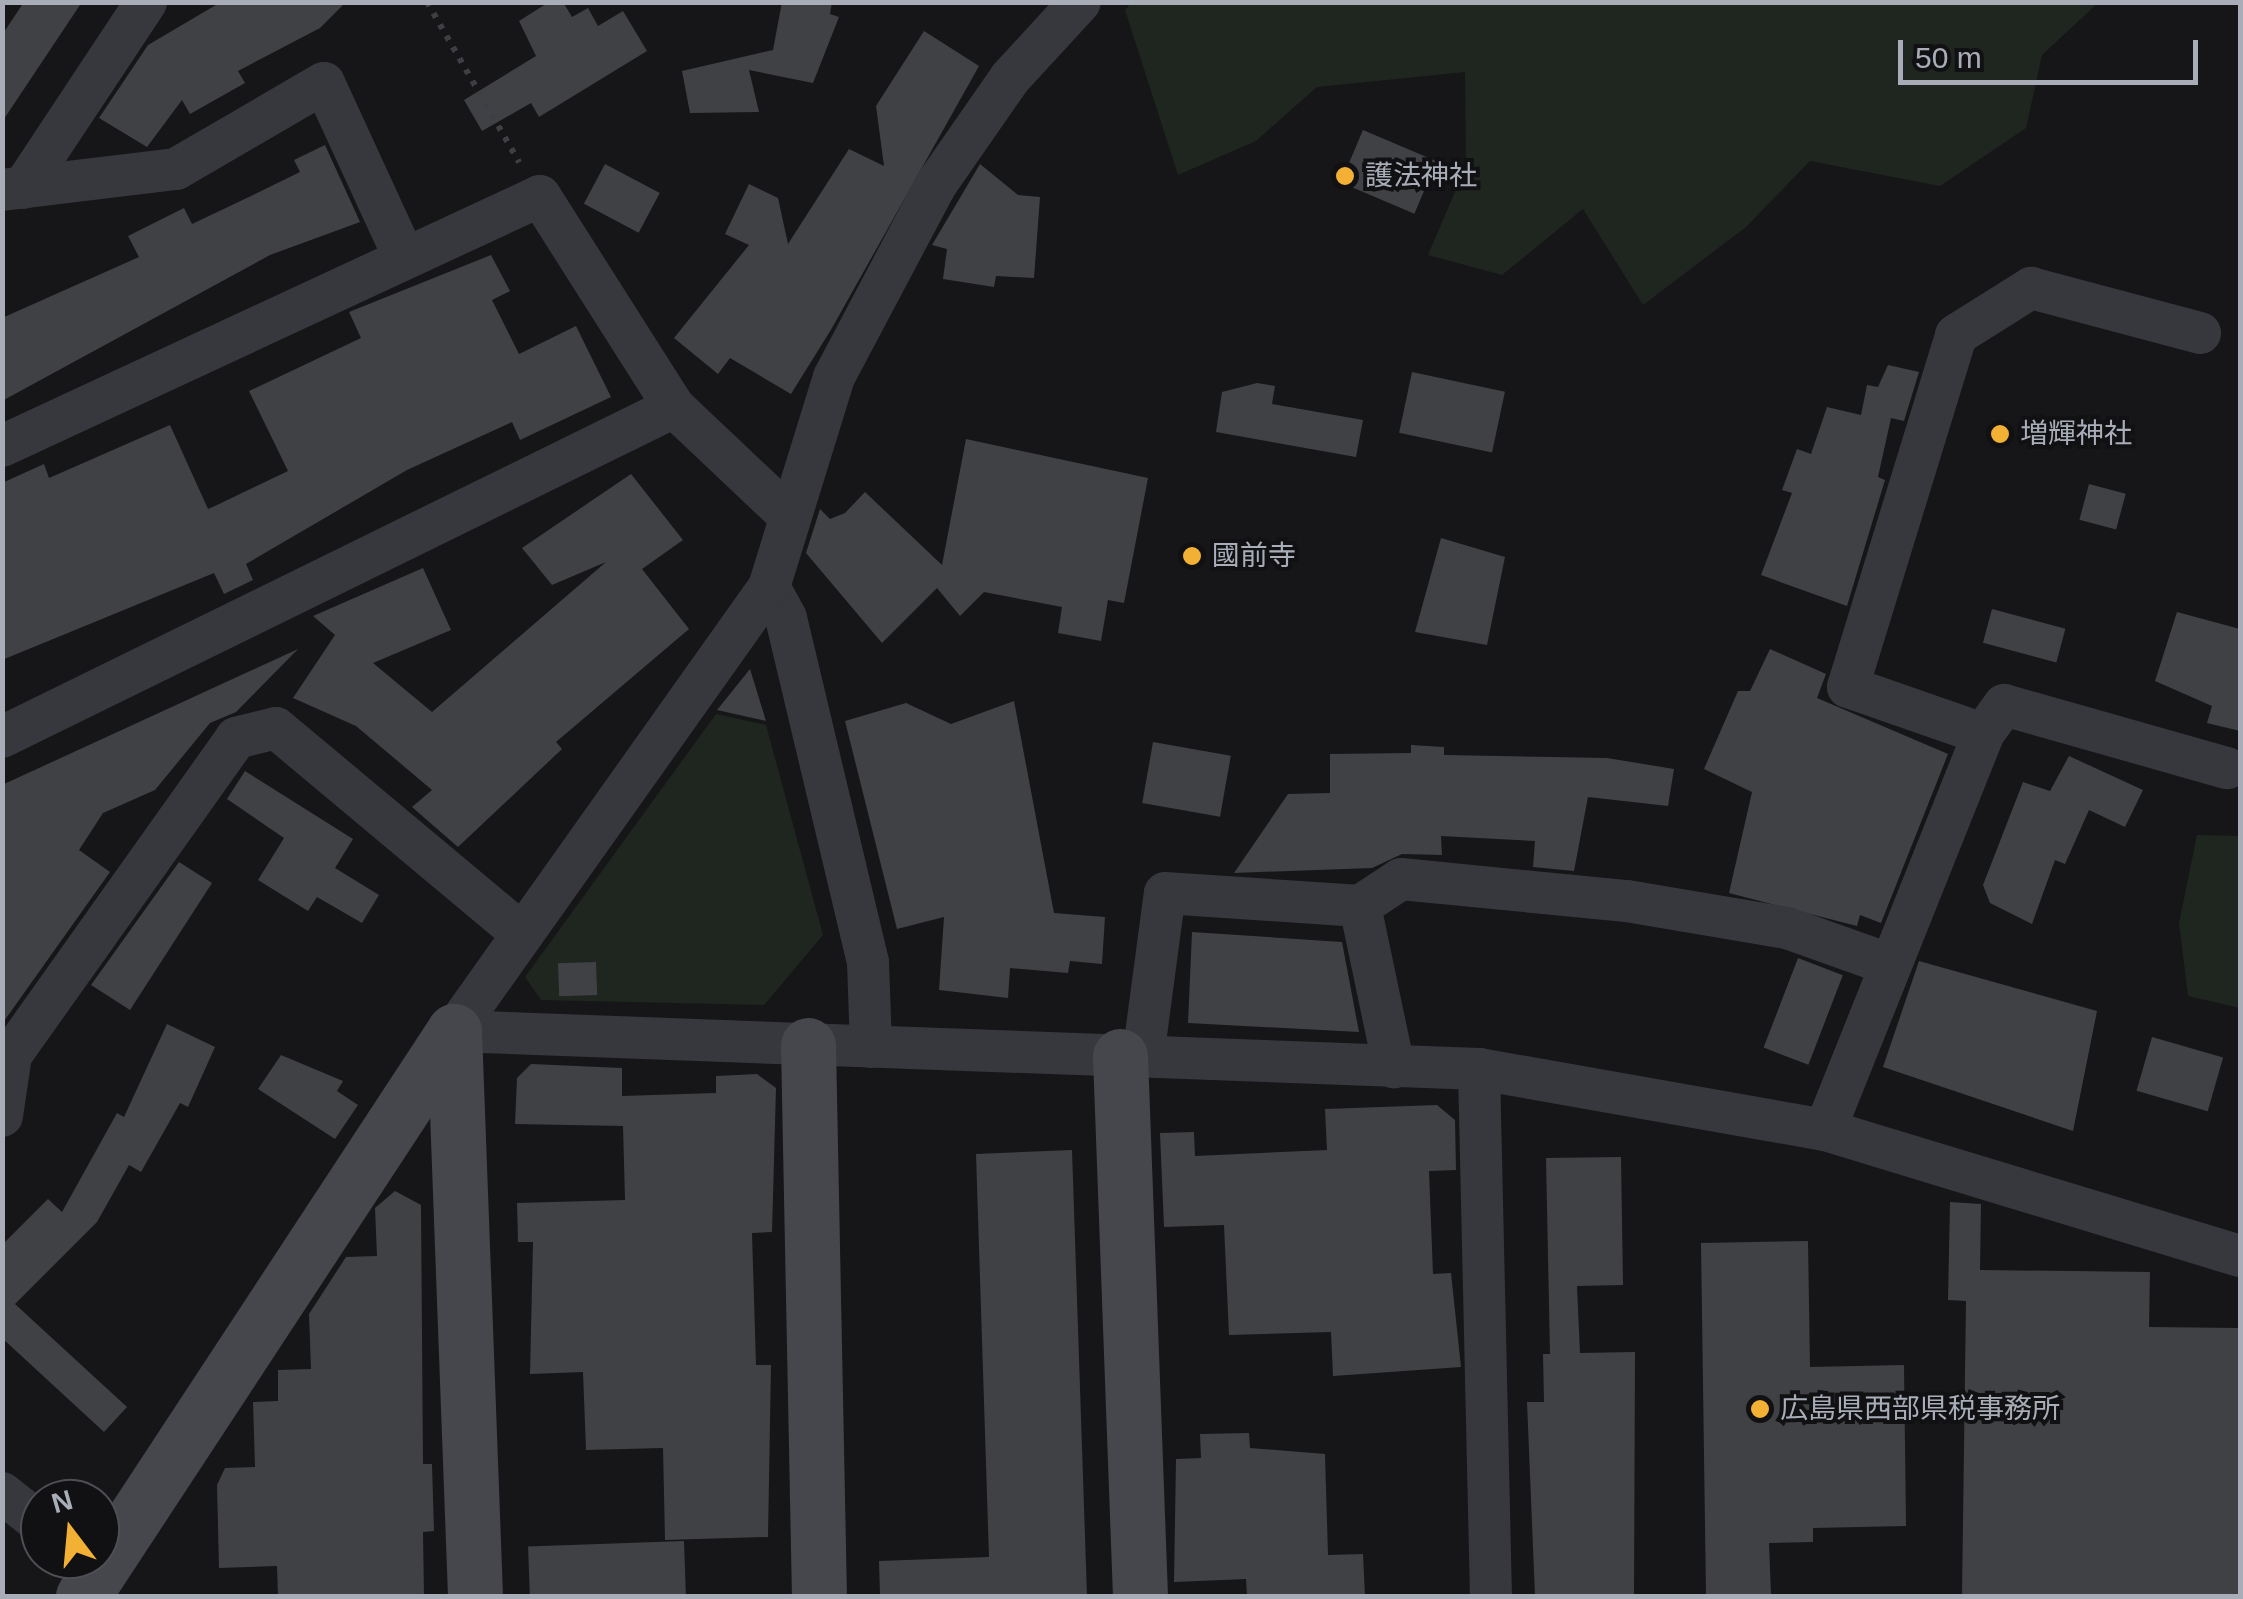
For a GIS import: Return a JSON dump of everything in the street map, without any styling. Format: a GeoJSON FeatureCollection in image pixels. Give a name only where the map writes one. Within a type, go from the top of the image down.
{"type":"FeatureCollection","features":[{"type":"Feature","properties":{"kind":"street"},"geometry":{"type":"LineString","coordinates":[[13,189],[146,2]]}},
{"type":"Feature","properties":{"kind":"street"},"geometry":{"type":"LineString","coordinates":[[120,1527],[519,931],[768,587],[786,514],[834,377],[935,186],[1010,78],[1080,2]]}},
{"type":"Feature","properties":{"kind":"street"},"geometry":{"type":"LineString","coordinates":[[13,189],[176,169],[324,84],[404,257]]}},
{"type":"Feature","properties":{"kind":"street"},"geometry":{"type":"LineString","coordinates":[[5,439],[540,196],[674,407],[786,514]]}},
{"type":"Feature","properties":{"kind":"street"},"geometry":{"type":"LineString","coordinates":[[1983,734],[1848,687],[1956,335],[2031,288],[2200,333]]}},
{"type":"Feature","properties":{"kind":"street"},"geometry":{"type":"LineString","coordinates":[[2,738],[674,407]]}},
{"type":"Feature","properties":{"kind":"street"},"geometry":{"type":"LineString","coordinates":[[768,587],[786,618],[868,962],[871,1047]]}},
{"type":"Feature","properties":{"kind":"street"},"geometry":{"type":"LineString","coordinates":[[1826,1130],[1983,734],[2004,705],[2227,768]]}},
{"type":"Feature","properties":{"kind":"street"},"geometry":{"type":"LineString","coordinates":[[2,1116],[10,1055],[236,738],[276,728],[519,931]]}},
{"type":"Feature","properties":{"kind":"street"},"geometry":{"type":"LineString","coordinates":[[1140,1596],[1132,1057],[1164,893],[1360,906],[1401,879],[1627,901],[1788,928],[1891,965]]}},
{"type":"Feature","properties":{"kind":"street"},"geometry":{"type":"LineString","coordinates":[[1360,906],[1394,1067]]}},
{"type":"Feature","properties":{"kind":"street"},"geometry":{"type":"LineString","coordinates":[[454,1031],[1479,1069],[1826,1130],[2240,1256]]}},
{"type":"Feature","properties":{"kind":"street"},"geometry":{"type":"LineString","coordinates":[[454,1031],[475,1596]]}},
{"type":"Feature","properties":{"kind":"street"},"geometry":{"type":"LineString","coordinates":[[808,1045],[819,1596]]}},
{"type":"Feature","properties":{"kind":"street"},"geometry":{"type":"LineString","coordinates":[[1479,1069],[1492,1596]]}},
{"type":"Feature","properties":{"kind":"path"},"geometry":{"type":"LineString","coordinates":[[427,2],[540,196]]}},
{"type":"Feature","properties":{"kind":"shaded area"},"geometry":{"type":"Polygon","coordinates":[[[1131,2],[2098,3],[2042,55],[2026,128],[1940,186],[1810,161],[1746,227],[1643,305],[1583,209],[1502,275],[1428,255],[1466,166],[1465,72],[1317,87],[1256,141],[1178,175],[1125,10],[1131,2]]]}},
{"type":"Feature","properties":{"kind":"shaded area"},"geometry":{"type":"Polygon","coordinates":[[[716,714],[766,725],[823,935],[764,1005],[541,1000],[525,977],[716,714]]]}},
{"type":"Feature","properties":{"kind":"shaded area"},"geometry":{"type":"Polygon","coordinates":[[[2197,835],[2240,836],[2240,1008],[2188,996],[2179,923],[2197,835]]]}},
{"type":"Feature","properties":{"kind":"building"},"geometry":{"type":"Polygon","coordinates":[[[24,2],[82,2],[2,122],[2,35],[24,2]]]}},
{"type":"Feature","properties":{"kind":"building"},"geometry":{"type":"Polygon","coordinates":[[[221,2],[346,2],[320,28],[238,71],[245,83],[190,114],[182,100],[147,147],[99,118],[148,45],[221,2]]]}},
{"type":"Feature","properties":{"kind":"building"},"geometry":{"type":"Polygon","coordinates":[[[549,2],[563,2],[572,17],[588,8],[598,26],[623,11],[647,51],[539,117],[531,103],[482,131],[464,100],[536,56],[519,21],[549,2]]]}},
{"type":"Feature","properties":{"kind":"building"},"geometry":{"type":"Polygon","coordinates":[[[782,2],[832,2],[830,14],[839,17],[813,83],[749,70],[759,112],[690,113],[682,71],[773,50],[782,2]]]}},
{"type":"Feature","properties":{"kind":"building"},"geometry":{"type":"Polygon","coordinates":[[[924,31],[979,66],[832,328],[791,394],[730,358],[718,374],[674,338],[749,245],[725,234],[749,184],[778,198],[788,244],[849,149],[884,166],[876,106],[924,31]]]}},
{"type":"Feature","properties":{"kind":"building"},"geometry":{"type":"Polygon","coordinates":[[[1363,130],[1437,161],[1414,214],[1341,182],[1363,130]]]}},
{"type":"Feature","properties":{"kind":"building"},"geometry":{"type":"Polygon","coordinates":[[[325,145],[360,222],[270,255],[2,401],[2,318],[139,257],[128,236],[184,208],[192,224],[300,172],[294,160],[325,145]]]}},
{"type":"Feature","properties":{"kind":"building"},"geometry":{"type":"Polygon","coordinates":[[[605,164],[660,193],[639,233],[584,204],[605,164]]]}},
{"type":"Feature","properties":{"kind":"building"},"geometry":{"type":"Polygon","coordinates":[[[980,164],[1018,195],[1040,197],[1034,278],[996,276],[994,287],[943,279],[947,249],[932,245],[980,164]]]}},
{"type":"Feature","properties":{"kind":"building"},"geometry":{"type":"Polygon","coordinates":[[[491,255],[510,291],[492,300],[519,354],[576,326],[611,397],[520,440],[512,422],[407,470],[246,564],[253,580],[224,594],[214,573],[2,660],[2,483],[44,464],[49,478],[170,425],[208,509],[217,505],[288,471],[249,391],[361,338],[349,312],[491,255]]]}},
{"type":"Feature","properties":{"kind":"building"},"geometry":{"type":"Polygon","coordinates":[[[1888,365],[1919,372],[1904,421],[1891,418],[1878,477],[1885,480],[1847,606],[1761,575],[1792,493],[1782,490],[1797,449],[1811,454],[1827,407],[1861,415],[1867,385],[1878,387],[1888,365]]]}},
{"type":"Feature","properties":{"kind":"building"},"geometry":{"type":"Polygon","coordinates":[[[1412,372],[1505,392],[1492,452],[1399,433],[1412,372]]]}},
{"type":"Feature","properties":{"kind":"building"},"geometry":{"type":"Polygon","coordinates":[[[1257,383],[1275,386],[1272,404],[1363,420],[1356,457],[1216,432],[1222,392],[1257,383]]]}},
{"type":"Feature","properties":{"kind":"building"},"geometry":{"type":"Polygon","coordinates":[[[966,439],[1148,478],[1124,603],[1108,600],[1101,641],[1058,633],[1062,607],[984,592],[960,616],[937,588],[882,643],[806,553],[820,509],[830,519],[845,513],[865,492],[942,565],[966,439]]]}},
{"type":"Feature","properties":{"kind":"building"},"geometry":{"type":"Polygon","coordinates":[[[631,474],[683,540],[642,569],[689,629],[556,742],[562,749],[458,847],[412,807],[432,790],[356,726],[293,698],[335,635],[313,616],[423,568],[451,630],[373,663],[432,712],[606,562],[552,585],[522,548],[631,474]]]}},
{"type":"Feature","properties":{"kind":"building"},"geometry":{"type":"Polygon","coordinates":[[[2089,484],[2126,494],[2116,530],[2079,520],[2089,484]]]}},
{"type":"Feature","properties":{"kind":"building"},"geometry":{"type":"Polygon","coordinates":[[[1441,538],[1505,557],[1487,645],[1415,632],[1441,538]]]}},
{"type":"Feature","properties":{"kind":"building"},"geometry":{"type":"Polygon","coordinates":[[[1992,609],[2065,629],[2056,662],[1983,643],[1992,609]]]}},
{"type":"Feature","properties":{"kind":"building"},"geometry":{"type":"Polygon","coordinates":[[[2177,612],[2240,629],[2240,731],[2207,723],[2212,706],[2155,681],[2177,612]]]}},
{"type":"Feature","properties":{"kind":"building"},"geometry":{"type":"Polygon","coordinates":[[[298,649],[236,712],[210,723],[155,790],[103,813],[79,850],[110,872],[2,1024],[2,785],[298,649]]]}},
{"type":"Feature","properties":{"kind":"building"},"geometry":{"type":"Polygon","coordinates":[[[1770,649],[1826,674],[1817,698],[1948,754],[1881,923],[1860,915],[1857,926],[1729,893],[1752,792],[1704,769],[1738,691],[1750,691],[1770,649]]]}},
{"type":"Feature","properties":{"kind":"building"},"geometry":{"type":"Polygon","coordinates":[[[750,669],[766,721],[717,710],[750,669]]]}},
{"type":"Feature","properties":{"kind":"building"},"geometry":{"type":"Polygon","coordinates":[[[1014,701],[1054,913],[1105,917],[1102,964],[1070,961],[1068,973],[1010,968],[1008,998],[939,990],[944,917],[897,929],[845,721],[906,703],[951,724],[1014,701]]]}},
{"type":"Feature","properties":{"kind":"building"},"geometry":{"type":"Polygon","coordinates":[[[1153,742],[1231,756],[1220,817],[1142,803],[1153,742]]]}},
{"type":"Feature","properties":{"kind":"building"},"geometry":{"type":"Polygon","coordinates":[[[1411,745],[1444,747],[1444,755],[1607,758],[1674,769],[1668,806],[1588,797],[1574,871],[1533,867],[1535,841],[1441,836],[1442,855],[1402,854],[1372,868],[1234,873],[1288,794],[1330,793],[1330,754],[1411,753],[1411,745]]]}},
{"type":"Feature","properties":{"kind":"building"},"geometry":{"type":"Polygon","coordinates":[[[2069,756],[2143,790],[2125,827],[2089,810],[2065,864],[2055,860],[2032,924],[1990,903],[1983,885],[2023,782],[2050,791],[2069,756]]]}},
{"type":"Feature","properties":{"kind":"building"},"geometry":{"type":"Polygon","coordinates":[[[245,771],[353,839],[335,868],[379,895],[362,923],[317,897],[308,911],[258,880],[284,838],[227,799],[245,771]]]}},
{"type":"Feature","properties":{"kind":"building"},"geometry":{"type":"Polygon","coordinates":[[[179,862],[212,883],[130,1010],[91,985],[179,862]]]}},
{"type":"Feature","properties":{"kind":"building"},"geometry":{"type":"Polygon","coordinates":[[[1192,932],[1342,942],[1359,1032],[1188,1023],[1192,932]]]}},
{"type":"Feature","properties":{"kind":"building"},"geometry":{"type":"Polygon","coordinates":[[[1798,958],[1843,975],[1808,1065],[1764,1048],[1798,958]]]}},
{"type":"Feature","properties":{"kind":"building"},"geometry":{"type":"Polygon","coordinates":[[[1919,961],[2097,1011],[2073,1131],[1883,1067],[1919,961]]]}},
{"type":"Feature","properties":{"kind":"building"},"geometry":{"type":"Polygon","coordinates":[[[596,962],[597,995],[559,996],[558,963],[596,962]]]}},
{"type":"Feature","properties":{"kind":"building"},"geometry":{"type":"Polygon","coordinates":[[[167,1024],[215,1047],[188,1107],[180,1103],[141,1172],[129,1165],[97,1222],[15,1304],[127,1407],[104,1432],[2,1338],[2,1245],[48,1199],[62,1212],[117,1113],[124,1117],[167,1024]]]}},
{"type":"Feature","properties":{"kind":"building"},"geometry":{"type":"Polygon","coordinates":[[[2152,1037],[2223,1057],[2208,1111],[2137,1091],[2152,1037]]]}},
{"type":"Feature","properties":{"kind":"building"},"geometry":{"type":"Polygon","coordinates":[[[281,1055],[343,1081],[337,1091],[358,1105],[335,1139],[258,1089],[281,1055]]]}},
{"type":"Feature","properties":{"kind":"building"},"geometry":{"type":"Polygon","coordinates":[[[531,1064],[622,1068],[622,1096],[716,1093],[716,1076],[757,1074],[776,1088],[772,1232],[752,1233],[756,1365],[771,1365],[768,1537],[665,1540],[663,1448],[586,1450],[583,1372],[530,1374],[533,1242],[518,1242],[517,1203],[625,1200],[623,1126],[515,1124],[517,1078],[531,1064]]]}},
{"type":"Feature","properties":{"kind":"building"},"geometry":{"type":"Polygon","coordinates":[[[1437,1105],[1455,1120],[1456,1170],[1429,1171],[1433,1274],[1451,1273],[1461,1367],[1333,1376],[1331,1332],[1229,1335],[1224,1225],[1164,1227],[1160,1133],[1194,1132],[1195,1156],[1327,1150],[1325,1109],[1437,1105]]]}},
{"type":"Feature","properties":{"kind":"building"},"geometry":{"type":"Polygon","coordinates":[[[1072,1150],[1087,1596],[880,1596],[879,1561],[989,1557],[976,1154],[1072,1150]]]}},
{"type":"Feature","properties":{"kind":"building"},"geometry":{"type":"Polygon","coordinates":[[[1621,1157],[1623,1285],[1577,1286],[1580,1353],[1635,1352],[1634,1596],[1535,1596],[1527,1402],[1544,1402],[1543,1354],[1550,1354],[1546,1158],[1621,1157]]]}},
{"type":"Feature","properties":{"kind":"building"},"geometry":{"type":"Polygon","coordinates":[[[395,1191],[421,1205],[423,1464],[432,1464],[434,1531],[423,1532],[424,1596],[278,1596],[277,1566],[219,1568],[217,1485],[225,1468],[255,1467],[253,1402],[278,1401],[278,1370],[311,1369],[309,1314],[346,1257],[377,1256],[375,1208],[395,1191]]]}},
{"type":"Feature","properties":{"kind":"building"},"geometry":{"type":"Polygon","coordinates":[[[1950,1202],[1981,1204],[1980,1270],[2150,1272],[2149,1327],[2240,1328],[2240,1596],[1962,1596],[1966,1301],[1948,1300],[1950,1202]]]}},
{"type":"Feature","properties":{"kind":"building"},"geometry":{"type":"Polygon","coordinates":[[[1808,1241],[1810,1367],[1904,1365],[1906,1526],[1813,1528],[1813,1542],[1769,1543],[1771,1595],[1706,1596],[1701,1243],[1808,1241]]]}},
{"type":"Feature","properties":{"kind":"building"},"geometry":{"type":"Polygon","coordinates":[[[1249,1433],[1250,1448],[1325,1454],[1328,1555],[1363,1554],[1365,1596],[1247,1596],[1246,1579],[1174,1582],[1176,1459],[1201,1458],[1200,1434],[1249,1433]]]}},
{"type":"Feature","properties":{"kind":"building"},"geometry":{"type":"Polygon","coordinates":[[[684,1541],[686,1595],[530,1596],[528,1546],[684,1541]]]}},
{"type":"Feature","properties":{"kind":"place","name":"護法神社"},"geometry":{"type":"Point","coordinates":[1345,176]}},
{"type":"Feature","properties":{"kind":"place","name":"増輝神社"},"geometry":{"type":"Point","coordinates":[2000,434]}},
{"type":"Feature","properties":{"kind":"place","name":"國前寺"},"geometry":{"type":"Point","coordinates":[1192,556]}},
{"type":"Feature","properties":{"kind":"place","name":"広島県西部県税事務所"},"geometry":{"type":"Point","coordinates":[1760,1409]}}]}
